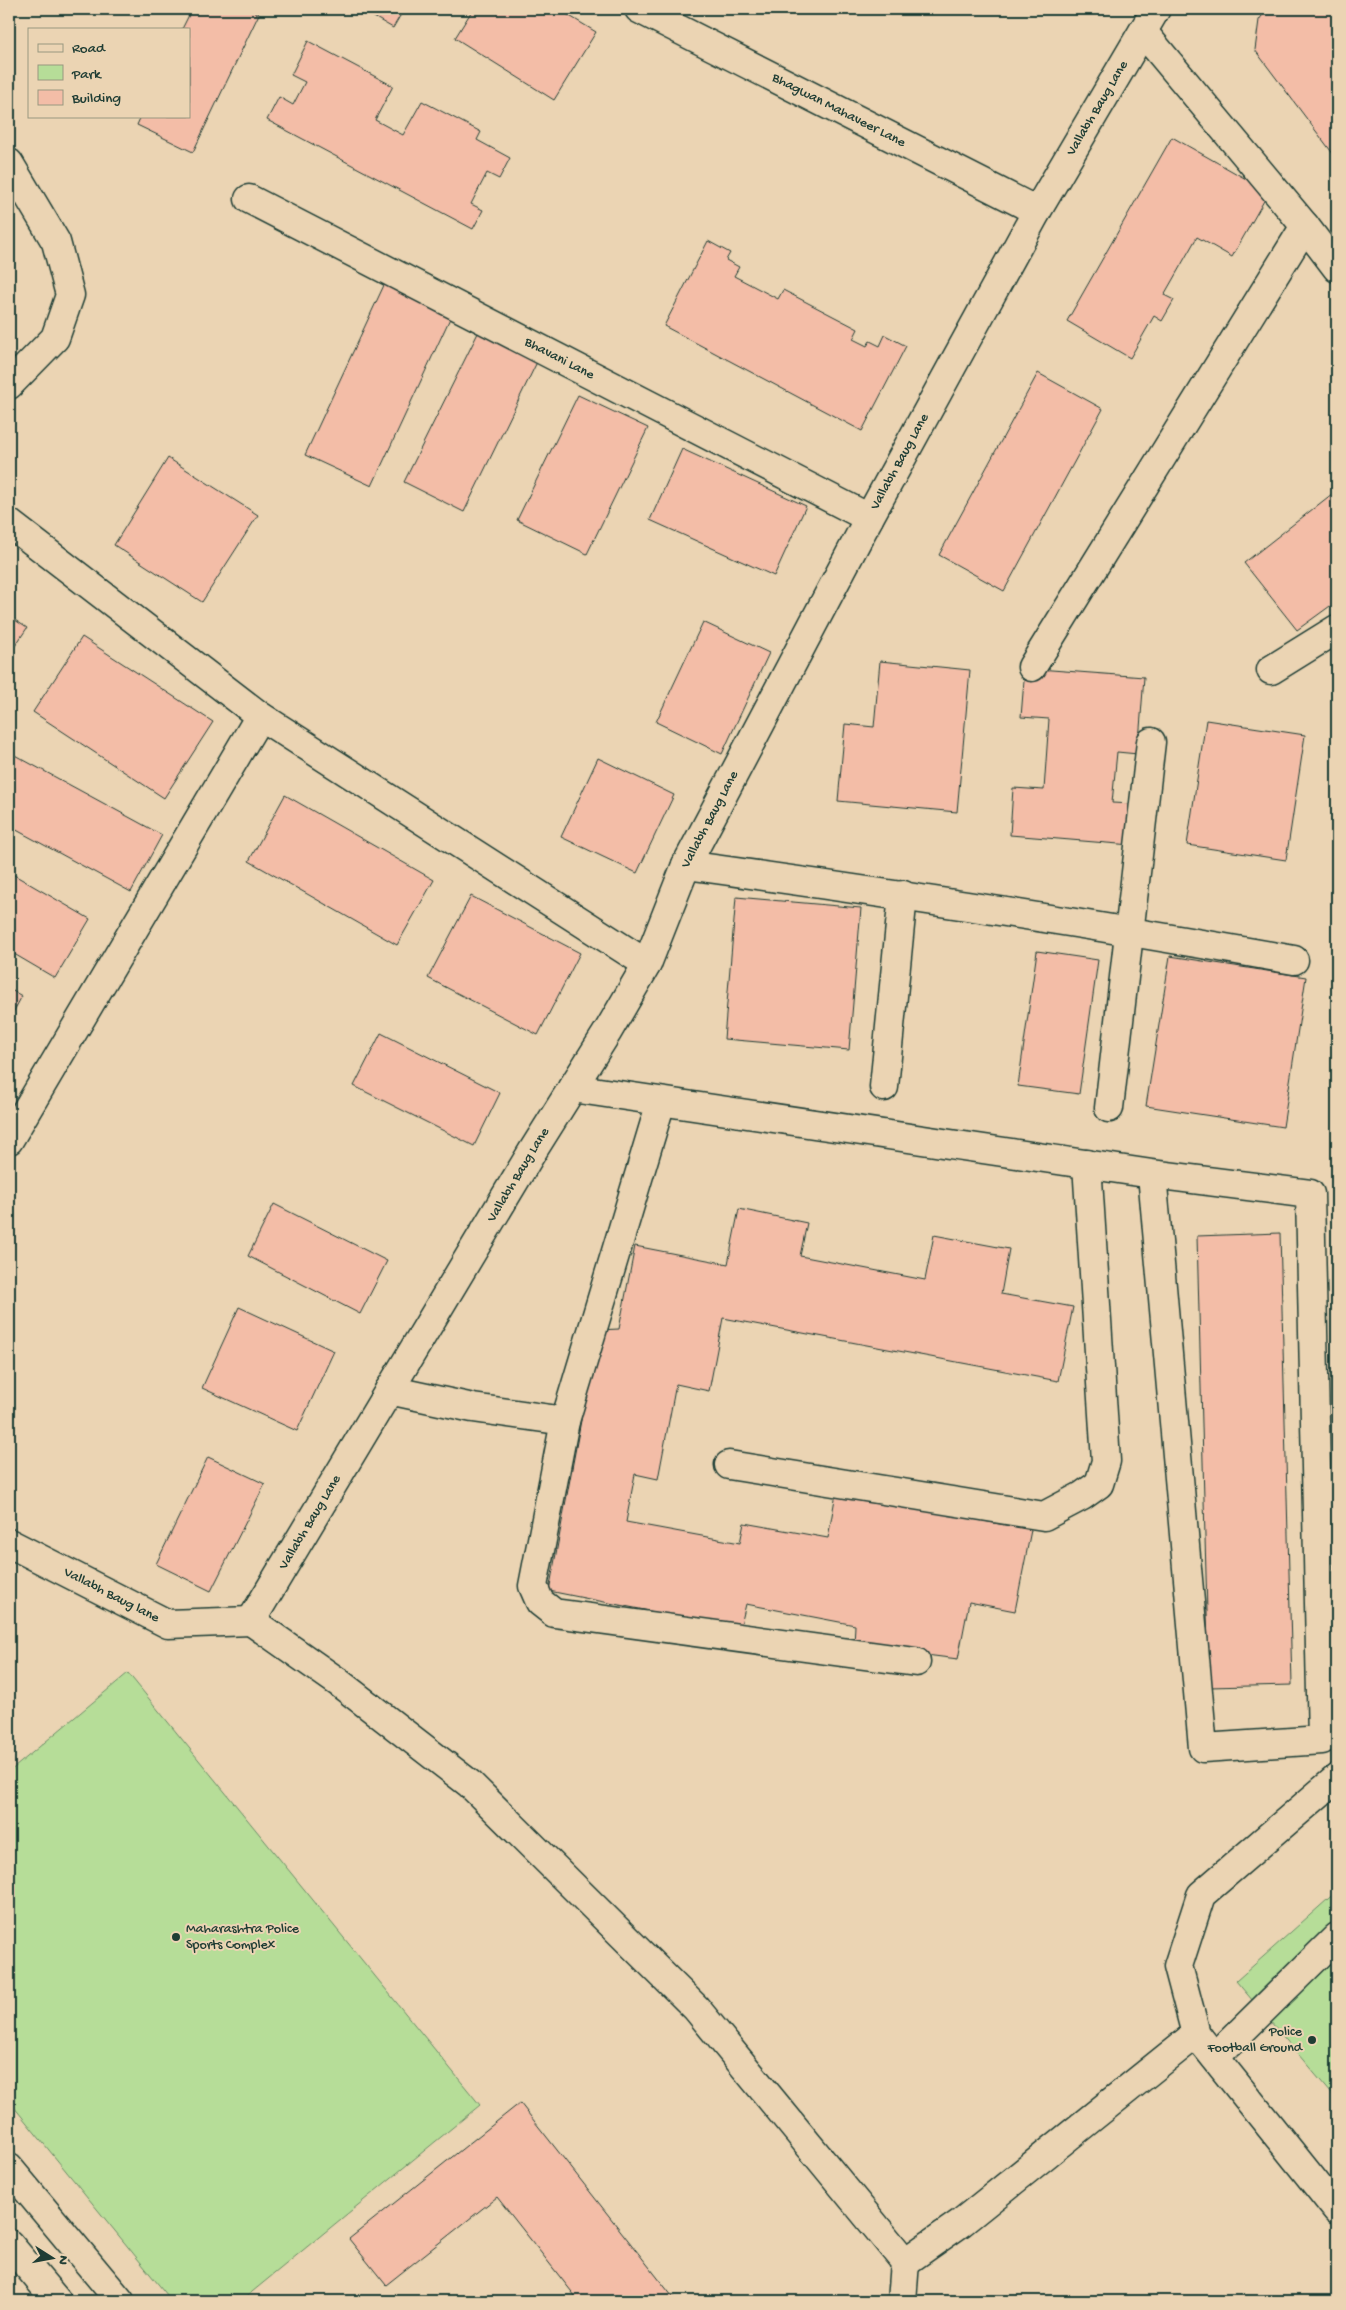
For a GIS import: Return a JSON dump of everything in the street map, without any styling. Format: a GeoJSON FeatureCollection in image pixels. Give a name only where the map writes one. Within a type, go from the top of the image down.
{"type":"FeatureCollection","features":[{"type":"Feature","properties":{"kind":"main road","name":"Bhagwan Mahaveer Lane"},"geometry":{"type":"LineString","coordinates":[[639,9],[1038,211]]}},
{"type":"Feature","properties":{"kind":"main road","name":"Vallabh Baug Lane"},"geometry":{"type":"LineString","coordinates":[[251,1621],[647,964],[686,865],[868,518],[1038,211],[1150,20]]}},
{"type":"Feature","properties":{"kind":"main road"},"geometry":{"type":"LineString","coordinates":[[1150,20],[1337,268]]}},
{"type":"Feature","properties":{"kind":"main road"},"geometry":{"type":"LineString","coordinates":[[9,163],[56,242],[70,295],[55,338],[9,385]]}},
{"type":"Feature","properties":{"kind":"main road","name":"Bhavani Lane"},"geometry":{"type":"LineString","coordinates":[[248,199],[868,518]]}},
{"type":"Feature","properties":{"kind":"main road"},"geometry":{"type":"LineString","coordinates":[[1032,667],[1305,226]]}},
{"type":"Feature","properties":{"kind":"main road"},"geometry":{"type":"LineString","coordinates":[[9,523],[260,716],[647,964]]}},
{"type":"Feature","properties":{"kind":"main road"},"geometry":{"type":"LineString","coordinates":[[1271,670],[1337,629]]}},
{"type":"Feature","properties":{"kind":"main road"},"geometry":{"type":"LineString","coordinates":[[9,1140],[260,716]]}},
{"type":"Feature","properties":{"kind":"main road"},"geometry":{"type":"LineString","coordinates":[[1109,1108],[1151,742]]}},
{"type":"Feature","properties":{"kind":"main road"},"geometry":{"type":"LineString","coordinates":[[686,865],[903,895],[1129,930],[1294,960]]}},
{"type":"Feature","properties":{"kind":"main road"},"geometry":{"type":"LineString","coordinates":[[884,1087],[903,895]]}},
{"type":"Feature","properties":{"kind":"main road"},"geometry":{"type":"LineString","coordinates":[[572,1088],[1152,1174],[1310,1194],[1322,1740],[1203,1748],[1152,1174]]}},
{"type":"Feature","properties":{"kind":"main road"},"geometry":{"type":"LineString","coordinates":[[661,1102],[565,1421],[533,1586],[540,1602],[554,1614],[916,1662]]}},
{"type":"Feature","properties":{"kind":"main road"},"geometry":{"type":"LineString","coordinates":[[729,1466],[1044,1516],[1082,1496],[1099,1484],[1106,1461],[1087,1164]]}},
{"type":"Feature","properties":{"kind":"main road"},"geometry":{"type":"LineString","coordinates":[[389,1390],[473,1408],[565,1421]]}},
{"type":"Feature","properties":{"kind":"main road","name":"Vallabh Baug lane"},"geometry":{"type":"LineString","coordinates":[[9,1543],[168,1624],[251,1621]]}},
{"type":"Feature","properties":{"kind":"main road"},"geometry":{"type":"LineString","coordinates":[[251,1621],[338,1682],[470,1784],[696,2008],[906,2262],[902,2301]]}},
{"type":"Feature","properties":{"kind":"main road"},"geometry":{"type":"LineString","coordinates":[[1332,2192],[1196,2034],[1178,1966],[1201,1895],[1337,1778]]}},
{"type":"Feature","properties":{"kind":"main road"},"geometry":{"type":"LineString","coordinates":[[1215,2057],[1337,1937]]}},
{"type":"Feature","properties":{"kind":"main road"},"geometry":{"type":"LineString","coordinates":[[906,2262],[962,2222],[1196,2034]]}},
{"type":"Feature","properties":{"kind":"main road"},"geometry":{"type":"LineString","coordinates":[[9,2168],[120,2301]]}},
{"type":"Feature","properties":{"kind":"main road"},"geometry":{"type":"LineString","coordinates":[[9,2244],[57,2301]]}},
{"type":"Feature","properties":{"kind":"green space","name":"Maharashtra Police Sports Complex"},"geometry":{"type":"Polygon","coordinates":[[[128,1673],[480,2105],[241,2301],[172,2301],[9,2101],[9,1772],[128,1673]]]}},
{"type":"Feature","properties":{"kind":"green space","name":"Police Football Ground"},"geometry":{"type":"Polygon","coordinates":[[[1337,1891],[1337,2100],[1236,1981],[1337,1891]]]}},
{"type":"Feature","properties":{"kind":"building"},"geometry":{"type":"Polygon","coordinates":[[[192,9],[248,9],[259,14],[193,152],[137,125],[140,118],[190,118],[190,28],[182,28],[192,9]]]}},
{"type":"Feature","properties":{"kind":"building"},"geometry":{"type":"Polygon","coordinates":[[[360,9],[404,9],[393,28],[360,9]]]}},
{"type":"Feature","properties":{"kind":"building"},"geometry":{"type":"Polygon","coordinates":[[[473,9],[558,9],[596,32],[554,100],[455,38],[473,9]]]}},
{"type":"Feature","properties":{"kind":"building"},"geometry":{"type":"Polygon","coordinates":[[[1267,9],[1337,9],[1337,159],[1255,50],[1259,20],[1267,9]]]}},
{"type":"Feature","properties":{"kind":"building"},"geometry":{"type":"Polygon","coordinates":[[[308,41],[393,86],[375,120],[403,135],[422,101],[481,132],[477,140],[510,158],[499,179],[487,173],[471,204],[483,210],[473,229],[267,120],[279,97],[293,105],[305,82],[291,75],[308,41]]]}},
{"type":"Feature","properties":{"kind":"building"},"geometry":{"type":"Polygon","coordinates":[[[1172,137],[1269,192],[1232,257],[1197,237],[1164,295],[1174,300],[1162,321],[1154,316],[1130,358],[1067,321],[1172,137]]]}},
{"type":"Feature","properties":{"kind":"building"},"geometry":{"type":"Polygon","coordinates":[[[708,241],[730,253],[726,260],[739,267],[734,276],[778,299],[783,290],[858,329],[853,339],[867,346],[870,341],[880,346],[885,335],[906,346],[862,431],[664,326],[708,241]]]}},
{"type":"Feature","properties":{"kind":"building"},"geometry":{"type":"Polygon","coordinates":[[[385,283],[452,314],[372,486],[305,455],[385,283]]]}},
{"type":"Feature","properties":{"kind":"building"},"geometry":{"type":"Polygon","coordinates":[[[478,333],[537,362],[464,512],[404,482],[478,333]]]}},
{"type":"Feature","properties":{"kind":"building"},"geometry":{"type":"Polygon","coordinates":[[[1038,373],[1103,409],[1004,591],[939,555],[1038,373]]]}},
{"type":"Feature","properties":{"kind":"building"},"geometry":{"type":"Polygon","coordinates":[[[578,395],[648,428],[587,554],[517,520],[578,395]]]}},
{"type":"Feature","properties":{"kind":"building"},"geometry":{"type":"Polygon","coordinates":[[[682,449],[806,506],[774,576],[650,520],[682,449]]]}},
{"type":"Feature","properties":{"kind":"building"},"geometry":{"type":"Polygon","coordinates":[[[168,458],[258,515],[202,602],[114,545],[168,458]]]}},
{"type":"Feature","properties":{"kind":"building"},"geometry":{"type":"Polygon","coordinates":[[[1337,490],[1337,601],[1297,630],[1244,563],[1337,490]]]}},
{"type":"Feature","properties":{"kind":"building"},"geometry":{"type":"Polygon","coordinates":[[[9,616],[27,628],[9,655],[9,616]]]}},
{"type":"Feature","properties":{"kind":"building"},"geometry":{"type":"Polygon","coordinates":[[[703,622],[769,653],[722,754],[656,722],[703,622]]]}},
{"type":"Feature","properties":{"kind":"building"},"geometry":{"type":"Polygon","coordinates":[[[82,637],[213,722],[164,798],[33,712],[82,637]]]}},
{"type":"Feature","properties":{"kind":"building"},"geometry":{"type":"Polygon","coordinates":[[[880,661],[970,670],[957,812],[838,801],[845,724],[874,727],[880,661]]]}},
{"type":"Feature","properties":{"kind":"building"},"geometry":{"type":"Polygon","coordinates":[[[1025,668],[1144,677],[1138,754],[1117,752],[1112,803],[1134,804],[1131,845],[1010,835],[1013,788],[1044,790],[1049,719],[1021,717],[1025,668]]]}},
{"type":"Feature","properties":{"kind":"building"},"geometry":{"type":"Polygon","coordinates":[[[1206,720],[1305,735],[1286,860],[1187,845],[1206,720]]]}},
{"type":"Feature","properties":{"kind":"building"},"geometry":{"type":"Polygon","coordinates":[[[9,752],[162,835],[131,892],[9,826],[9,752]]]}},
{"type":"Feature","properties":{"kind":"building"},"geometry":{"type":"Polygon","coordinates":[[[598,758],[674,795],[637,873],[561,837],[598,758]]]}},
{"type":"Feature","properties":{"kind":"building"},"geometry":{"type":"Polygon","coordinates":[[[285,795],[434,880],[397,945],[249,861],[285,795]]]}},
{"type":"Feature","properties":{"kind":"building"},"geometry":{"type":"Polygon","coordinates":[[[9,872],[90,919],[55,978],[9,951],[9,872]]]}},
{"type":"Feature","properties":{"kind":"building"},"geometry":{"type":"Polygon","coordinates":[[[471,896],[580,953],[538,1035],[428,978],[471,896]]]}},
{"type":"Feature","properties":{"kind":"building"},"geometry":{"type":"Polygon","coordinates":[[[736,897],[861,908],[849,1050],[724,1039],[736,897]]]}},
{"type":"Feature","properties":{"kind":"building"},"geometry":{"type":"Polygon","coordinates":[[[1037,951],[1098,960],[1079,1094],[1018,1086],[1037,951]]]}},
{"type":"Feature","properties":{"kind":"building"},"geometry":{"type":"Polygon","coordinates":[[[1170,956],[1306,977],[1283,1127],[1146,1106],[1170,956]]]}},
{"type":"Feature","properties":{"kind":"building"},"geometry":{"type":"Polygon","coordinates":[[[9,989],[22,996],[9,1020],[9,989]]]}},
{"type":"Feature","properties":{"kind":"building"},"geometry":{"type":"Polygon","coordinates":[[[381,1033],[500,1093],[474,1146],[354,1086],[381,1033]]]}},
{"type":"Feature","properties":{"kind":"building"},"geometry":{"type":"Polygon","coordinates":[[[274,1204],[387,1261],[360,1314],[248,1256],[274,1204]]]}},
{"type":"Feature","properties":{"kind":"building"},"geometry":{"type":"Polygon","coordinates":[[[739,1209],[807,1223],[800,1256],[925,1280],[934,1235],[1009,1249],[1001,1294],[1073,1307],[1058,1381],[723,1318],[709,1391],[676,1384],[658,1479],[635,1474],[626,1522],[740,1543],[744,1523],[828,1538],[836,1493],[1031,1530],[1015,1611],[969,1602],[958,1659],[854,1646],[855,1625],[746,1604],[740,1629],[549,1591],[598,1330],[619,1329],[635,1246],[728,1264],[739,1209]]]}},
{"type":"Feature","properties":{"kind":"building"},"geometry":{"type":"Polygon","coordinates":[[[1280,1233],[1292,1685],[1209,1687],[1197,1236],[1280,1233]]]}},
{"type":"Feature","properties":{"kind":"building"},"geometry":{"type":"Polygon","coordinates":[[[239,1307],[334,1351],[297,1431],[202,1388],[239,1307]]]}},
{"type":"Feature","properties":{"kind":"building"},"geometry":{"type":"Polygon","coordinates":[[[208,1457],[265,1484],[211,1591],[156,1564],[208,1457]]]}},
{"type":"Feature","properties":{"kind":"building"},"geometry":{"type":"Polygon","coordinates":[[[520,2103],[676,2301],[579,2301],[497,2197],[386,2285],[349,2239],[520,2103]]]}},
{"type":"Feature","properties":{"kind":"place","name":"Maharashtra Police Sports Complex"},"geometry":{"type":"Point","coordinates":[176,1937]}},
{"type":"Feature","properties":{"kind":"place","name":"Police Football Ground"},"geometry":{"type":"Point","coordinates":[1312,2040]}}]}
